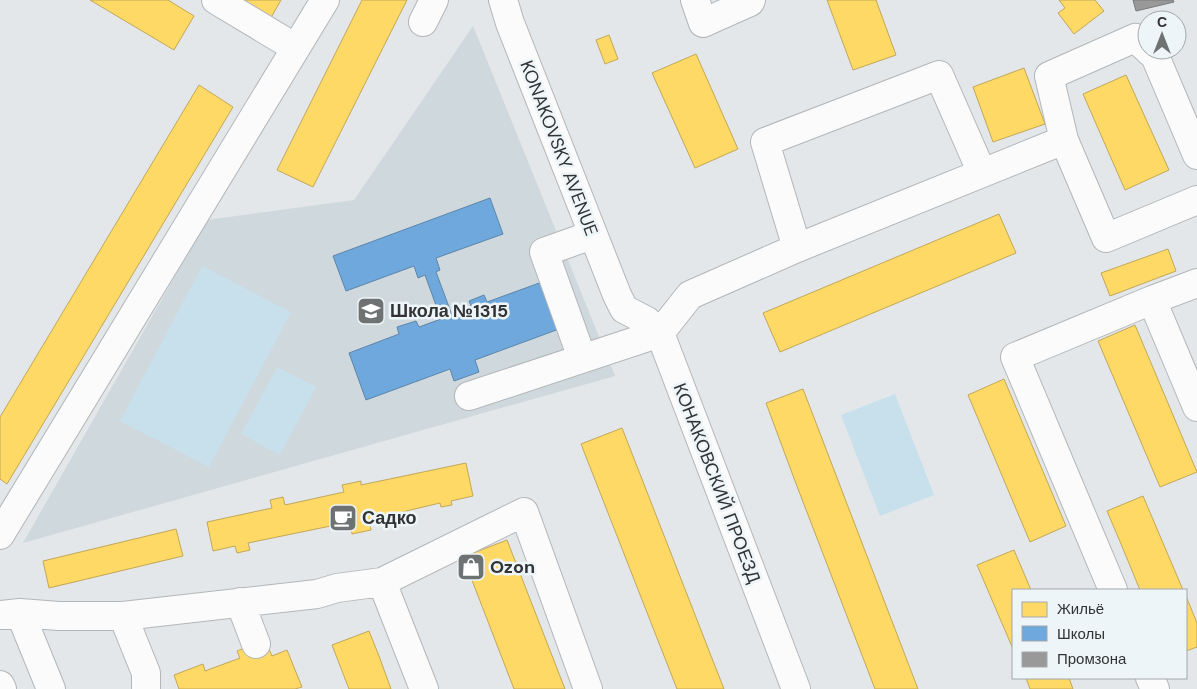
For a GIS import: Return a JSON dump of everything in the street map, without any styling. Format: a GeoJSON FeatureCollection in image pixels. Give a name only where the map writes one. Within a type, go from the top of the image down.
{"type":"FeatureCollection","features":[{"type":"Feature","properties":{"kind":"street"},"geometry":{"type":"LineString","coordinates":[[216,0],[296,48]]}},
{"type":"Feature","properties":{"kind":"street"},"geometry":{"type":"LineString","coordinates":[[0,535],[325,0]]}},
{"type":"Feature","properties":{"kind":"street","name":"KONAKOVSKY AVENUE"},"geometry":{"type":"LineString","coordinates":[[503,0],[592,235],[617,295],[624,309],[647,321],[660,333]]}},
{"type":"Feature","properties":{"kind":"street"},"geometry":{"type":"LineString","coordinates":[[695,0],[703,23],[751,0]]}},
{"type":"Feature","properties":{"kind":"street"},"geometry":{"type":"LineString","coordinates":[[1137,40],[1135,38],[1049,76],[1064,140],[1106,238],[1197,200]]}},
{"type":"Feature","properties":{"kind":"street"},"geometry":{"type":"LineString","coordinates":[[1157,60],[1197,155]]}},
{"type":"Feature","properties":{"kind":"street"},"geometry":{"type":"LineString","coordinates":[[797,248],[765,142],[938,75],[982,173]]}},
{"type":"Feature","properties":{"kind":"street"},"geometry":{"type":"LineString","coordinates":[[469,396],[660,333],[690,295],[797,248],[1064,140]]}},
{"type":"Feature","properties":{"kind":"street"},"geometry":{"type":"LineString","coordinates":[[582,358],[544,252],[592,235]]}},
{"type":"Feature","properties":{"kind":"street"},"geometry":{"type":"LineString","coordinates":[[1114,589],[1015,357],[1197,283]]}},
{"type":"Feature","properties":{"kind":"street"},"geometry":{"type":"LineString","coordinates":[[1152,300],[1197,407]]}},
{"type":"Feature","properties":{"kind":"street","name":"КОНАКОВСКИЙ ПРОЕЗД"},"geometry":{"type":"LineString","coordinates":[[660,333],[796,689]]}},
{"type":"Feature","properties":{"kind":"street"},"geometry":{"type":"LineString","coordinates":[[10,614],[123,616],[317,594],[337,588],[382,582],[524,512],[588,689]]}},
{"type":"Feature","properties":{"kind":"street"},"geometry":{"type":"LineString","coordinates":[[382,582],[424,689]]}},
{"type":"Feature","properties":{"kind":"street"},"geometry":{"type":"LineString","coordinates":[[240,602],[256,644]]}},
{"type":"Feature","properties":{"kind":"street"},"geometry":{"type":"LineString","coordinates":[[10,614],[50,689]]}},
{"type":"Feature","properties":{"kind":"street"},"geometry":{"type":"LineString","coordinates":[[123,616],[146,673],[146,689]]}},
{"type":"Feature","properties":{"kind":"street"},"geometry":{"type":"LineString","coordinates":[[0,685],[2,689]]}},
{"type":"Feature","properties":{"kind":"shaded area","name":"Школа №1315"},"geometry":{"type":"Polygon","coordinates":[[[473,26],[615,376],[23,543],[207,220],[354,200],[473,26]]]}},
{"type":"Feature","properties":{"kind":"shaded area"},"geometry":{"type":"Polygon","coordinates":[[[202,266],[291,312],[209,467],[120,421],[202,266]]]}},
{"type":"Feature","properties":{"kind":"shaded area"},"geometry":{"type":"Polygon","coordinates":[[[277,367],[316,387],[280,455],[241,434],[277,367]]]}},
{"type":"Feature","properties":{"kind":"shaded area"},"geometry":{"type":"Polygon","coordinates":[[[895,394],[934,495],[880,516],[841,415],[895,394]]]}},
{"type":"Feature","properties":{"kind":"building: Жильё"},"geometry":{"type":"Polygon","coordinates":[[[90,0],[168,0],[194,16],[174,50],[90,0]]]}},
{"type":"Feature","properties":{"kind":"building: Жильё"},"geometry":{"type":"Polygon","coordinates":[[[234,0],[281,0],[269,21],[234,0]]]}},
{"type":"Feature","properties":{"kind":"building: Жильё"},"geometry":{"type":"Polygon","coordinates":[[[362,0],[407,0],[313,187],[277,170],[362,0]]]}},
{"type":"Feature","properties":{"kind":"building: Жильё"},"geometry":{"type":"Polygon","coordinates":[[[827,0],[876,0],[896,55],[853,70],[827,0]]]}},
{"type":"Feature","properties":{"kind":"building: Жильё"},"geometry":{"type":"Polygon","coordinates":[[[1059,0],[1095,0],[1104,11],[1074,34],[1058,13],[1065,8],[1059,0]]]}},
{"type":"Feature","properties":{"kind":"building: Жильё"},"geometry":{"type":"Polygon","coordinates":[[[609,35],[618,59],[605,64],[596,40],[609,35]]]}},
{"type":"Feature","properties":{"kind":"building: Жильё"},"geometry":{"type":"Polygon","coordinates":[[[696,54],[738,149],[695,168],[652,73],[696,54]]]}},
{"type":"Feature","properties":{"kind":"building: Жильё"},"geometry":{"type":"Polygon","coordinates":[[[1024,68],[1045,124],[993,142],[973,87],[1024,68]]]}},
{"type":"Feature","properties":{"kind":"building: Жильё"},"geometry":{"type":"Polygon","coordinates":[[[1126,75],[1169,170],[1125,190],[1083,94],[1126,75]]]}},
{"type":"Feature","properties":{"kind":"building: Жильё"},"geometry":{"type":"Polygon","coordinates":[[[199,85],[233,107],[7,484],[0,479],[0,417],[199,85]]]}},
{"type":"Feature","properties":{"kind":"building: Жильё"},"geometry":{"type":"Polygon","coordinates":[[[999,214],[1016,253],[780,352],[763,313],[999,214]]]}},
{"type":"Feature","properties":{"kind":"building: Жильё"},"geometry":{"type":"Polygon","coordinates":[[[1168,249],[1176,271],[1110,296],[1101,273],[1168,249]]]}},
{"type":"Feature","properties":{"kind":"building: Жильё"},"geometry":{"type":"Polygon","coordinates":[[[1135,325],[1197,472],[1160,487],[1098,341],[1135,325]]]}},
{"type":"Feature","properties":{"kind":"building: Жильё"},"geometry":{"type":"Polygon","coordinates":[[[1004,379],[1066,526],[1030,542],[968,395],[1004,379]]]}},
{"type":"Feature","properties":{"kind":"building: Жильё"},"geometry":{"type":"Polygon","coordinates":[[[803,389],[918,689],[875,689],[795,481],[766,403],[803,389]]]}},
{"type":"Feature","properties":{"kind":"building: Жильё"},"geometry":{"type":"Polygon","coordinates":[[[622,428],[724,689],[677,689],[581,444],[622,428]]]}},
{"type":"Feature","properties":{"kind":"building: Жильё"},"geometry":{"type":"Polygon","coordinates":[[[466,463],[473,496],[451,501],[452,505],[441,507],[440,503],[402,512],[403,516],[392,519],[391,514],[369,519],[371,530],[352,534],[350,522],[248,543],[250,550],[237,553],[235,546],[213,551],[207,522],[272,508],[270,500],[283,497],[285,505],[344,492],[342,485],[361,481],[361,485],[466,463]]]}},
{"type":"Feature","properties":{"kind":"building: Жильё"},"geometry":{"type":"Polygon","coordinates":[[[1143,496],[1183,589],[1140,589],[1107,511],[1143,496]]]}},
{"type":"Feature","properties":{"kind":"building: Жильё"},"geometry":{"type":"Polygon","coordinates":[[[176,529],[183,556],[49,588],[43,561],[176,529]]]}},
{"type":"Feature","properties":{"kind":"building: Жильё"},"geometry":{"type":"Polygon","coordinates":[[[507,540],[565,689],[514,689],[463,557],[507,540]]]}},
{"type":"Feature","properties":{"kind":"building: Жильё"},"geometry":{"type":"Polygon","coordinates":[[[1014,550],[1031,589],[1012,589],[1012,647],[977,565],[1014,550]]]}},
{"type":"Feature","properties":{"kind":"building: Жильё"},"geometry":{"type":"Polygon","coordinates":[[[1187,598],[1197,623],[1197,647],[1187,651],[1187,598]]]}},
{"type":"Feature","properties":{"kind":"building: Жильё"},"geometry":{"type":"Polygon","coordinates":[[[369,631],[391,689],[349,689],[332,645],[369,631]]]}},
{"type":"Feature","properties":{"kind":"building: Жильё"},"geometry":{"type":"Polygon","coordinates":[[[265,640],[272,656],[287,650],[302,687],[295,689],[179,689],[174,675],[203,664],[205,671],[240,658],[237,651],[265,640]]]}},
{"type":"Feature","properties":{"kind":"building: Жильё"},"geometry":{"type":"Polygon","coordinates":[[[1026,679],[1069,679],[1073,689],[1030,689],[1026,679]]]}},
{"type":"Feature","properties":{"kind":"building: Школы"},"geometry":{"type":"Polygon","coordinates":[[[490,198],[503,234],[436,258],[440,270],[436,272],[452,315],[472,308],[469,301],[484,295],[487,302],[542,282],[559,329],[475,360],[479,372],[454,381],[450,369],[366,400],[349,353],[399,334],[397,327],[416,321],[419,327],[441,319],[425,275],[418,278],[414,266],[346,291],[333,256],[490,198]]]}},
{"type":"Feature","properties":{"kind":"building: Промзона"},"geometry":{"type":"Polygon","coordinates":[[[1133,0],[1173,0],[1174,2],[1137,10],[1133,0]]]}},
{"type":"Feature","properties":{"kind":"place","name":"Школа №1315"},"geometry":{"type":"Point","coordinates":[371,311]}},
{"type":"Feature","properties":{"kind":"place","name":"Садко"},"geometry":{"type":"Point","coordinates":[343,518]}},
{"type":"Feature","properties":{"kind":"place","name":"Ozon"},"geometry":{"type":"Point","coordinates":[471,567]}}]}
